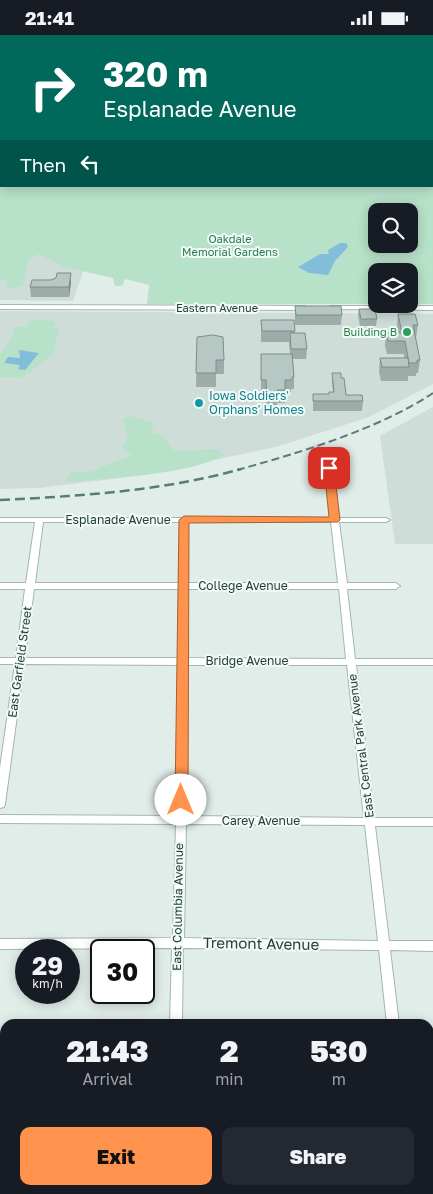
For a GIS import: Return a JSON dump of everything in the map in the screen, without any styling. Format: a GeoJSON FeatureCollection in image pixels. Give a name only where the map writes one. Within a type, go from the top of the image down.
{"type":"FeatureCollection","features":[{"type":"Feature","properties":{"kind":"street","name":"Eastern Avenue"},"geometry":{"type":"LineString","coordinates":[[0,307],[310,308]]}},
{"type":"Feature","properties":{"kind":"street"},"geometry":{"type":"LineString","coordinates":[[319,308],[433,309]]}},
{"type":"Feature","properties":{"kind":"street","name":"East Central Park Avenue"},"geometry":{"type":"LineString","coordinates":[[329,468],[393,1019]]}},
{"type":"Feature","properties":{"kind":"street","name":"Esplanade Avenue"},"geometry":{"type":"LineString","coordinates":[[0,520],[386,520]]}},
{"type":"Feature","properties":{"kind":"street","name":"East Garfield Street"},"geometry":{"type":"LineString","coordinates":[[0,804],[40,520]]}},
{"type":"Feature","properties":{"kind":"street","name":"East Columbia Avenue"},"geometry":{"type":"LineString","coordinates":[[176,1019],[181,820],[184,520]]}},
{"type":"Feature","properties":{"kind":"street","name":"College Avenue"},"geometry":{"type":"LineString","coordinates":[[0,586],[396,586]]}},
{"type":"Feature","properties":{"kind":"street","name":"Bridge Avenue"},"geometry":{"type":"LineString","coordinates":[[0,661],[433,662]]}},
{"type":"Feature","properties":{"kind":"street","name":"Carey Avenue"},"geometry":{"type":"LineString","coordinates":[[0,819],[433,822]]}},
{"type":"Feature","properties":{"kind":"street","name":"Tremont Avenue"},"geometry":{"type":"LineString","coordinates":[[0,944],[177,943],[433,946]]}},
{"type":"Feature","properties":{"kind":"shaded area"},"geometry":{"type":"Polygon","coordinates":[[[0,224],[84,269],[73,301],[0,300],[0,224]]]}},
{"type":"Feature","properties":{"kind":"shaded area","name":"Iowa Soldiers' Orphans' Homes"},"geometry":{"type":"Polygon","coordinates":[[[0,311],[433,314],[433,384],[369,417],[276,447],[137,476],[39,488],[0,489],[0,311]]]}},
{"type":"Feature","properties":{"kind":"shaded area"},"geometry":{"type":"Polygon","coordinates":[[[433,407],[433,544],[395,544],[380,436],[433,407]]]}},
{"type":"Feature","properties":{"kind":"green space","name":"Oakdale Memorial Gardens"},"geometry":{"type":"Polygon","coordinates":[[[0,187],[433,187],[433,304],[418,304],[418,263],[368,263],[368,304],[147,304],[149,285],[125,279],[122,286],[115,286],[113,278],[64,267],[39,254],[29,259],[23,286],[8,289],[7,280],[0,280],[0,187]]]}},
{"type":"Feature","properties":{"kind":"green space"},"geometry":{"type":"Polygon","coordinates":[[[30,320],[55,321],[54,328],[59,328],[53,354],[22,378],[0,377],[0,355],[12,336],[15,326],[27,327],[30,320]]]}},
{"type":"Feature","properties":{"kind":"green space"},"geometry":{"type":"Polygon","coordinates":[[[130,416],[154,423],[151,433],[162,435],[174,451],[218,449],[224,455],[209,462],[170,471],[65,482],[70,473],[91,471],[133,455],[122,449],[128,436],[122,419],[130,416]]]}},
{"type":"Feature","properties":{"kind":"water"},"geometry":{"type":"Polygon","coordinates":[[[340,243],[346,243],[348,247],[335,261],[328,275],[309,273],[298,267],[320,254],[329,254],[328,250],[340,243]]]}},
{"type":"Feature","properties":{"kind":"water"},"geometry":{"type":"Polygon","coordinates":[[[19,350],[39,353],[25,370],[18,369],[20,365],[4,363],[8,357],[20,358],[19,350]]]}},
{"type":"Feature","properties":{"kind":"building"},"geometry":{"type":"Polygon","coordinates":[[[57,273],[71,273],[69,287],[30,287],[32,280],[51,280],[56,278],[57,273]]]}},
{"type":"Feature","properties":{"kind":"building"},"geometry":{"type":"Polygon","coordinates":[[[295,306],[341,306],[342,315],[296,315],[295,306]]]}},
{"type":"Feature","properties":{"kind":"building"},"geometry":{"type":"Polygon","coordinates":[[[359,309],[368,309],[368,313],[376,313],[377,319],[361,319],[359,309]]]}},
{"type":"Feature","properties":{"kind":"building"},"geometry":{"type":"Polygon","coordinates":[[[398,314],[415,314],[418,325],[413,325],[420,360],[417,360],[417,363],[409,363],[405,341],[388,341],[386,333],[402,333],[398,314]]]}},
{"type":"Feature","properties":{"kind":"building"},"geometry":{"type":"Polygon","coordinates":[[[261,320],[294,320],[295,331],[262,331],[261,320]]]}},
{"type":"Feature","properties":{"kind":"building"},"geometry":{"type":"Polygon","coordinates":[[[290,333],[305,333],[307,349],[291,349],[290,333]]]}},
{"type":"Feature","properties":{"kind":"building"},"geometry":{"type":"Polygon","coordinates":[[[213,335],[223,337],[224,360],[216,360],[216,373],[196,373],[197,337],[213,335]]]}},
{"type":"Feature","properties":{"kind":"building"},"geometry":{"type":"Polygon","coordinates":[[[261,354],[292,354],[294,377],[292,377],[292,380],[285,380],[285,390],[277,390],[277,399],[267,399],[266,380],[261,380],[261,354]]]}},
{"type":"Feature","properties":{"kind":"building"},"geometry":{"type":"Polygon","coordinates":[[[380,358],[408,358],[409,367],[382,367],[380,358]]]}},
{"type":"Feature","properties":{"kind":"building"},"geometry":{"type":"Polygon","coordinates":[[[332,373],[341,373],[341,378],[344,378],[346,395],[362,395],[363,401],[313,401],[313,394],[329,394],[329,392],[334,392],[332,373]]]}},
{"type":"Feature","properties":{"kind":"railway"},"geometry":{"type":"LineString","coordinates":[[238,470],[312,448],[364,429],[412,406],[433,393]]}},
{"type":"Feature","properties":{"kind":"railway"},"geometry":{"type":"LineString","coordinates":[[0,500],[122,491],[182,483],[238,470]]}},
{"type":"Feature","properties":{"kind":"place","name":"Building B"},"geometry":{"type":"Point","coordinates":[407,332]}},
{"type":"Feature","properties":{"kind":"place","name":"Iowa Soldiers' Orphans' Homes"},"geometry":{"type":"Point","coordinates":[199,403]}},
{"type":"Feature","properties":{"kind":"route"},"geometry":{"type":"LineString","coordinates":[[181,800],[184,520],[335,520],[329,468]]}}]}
